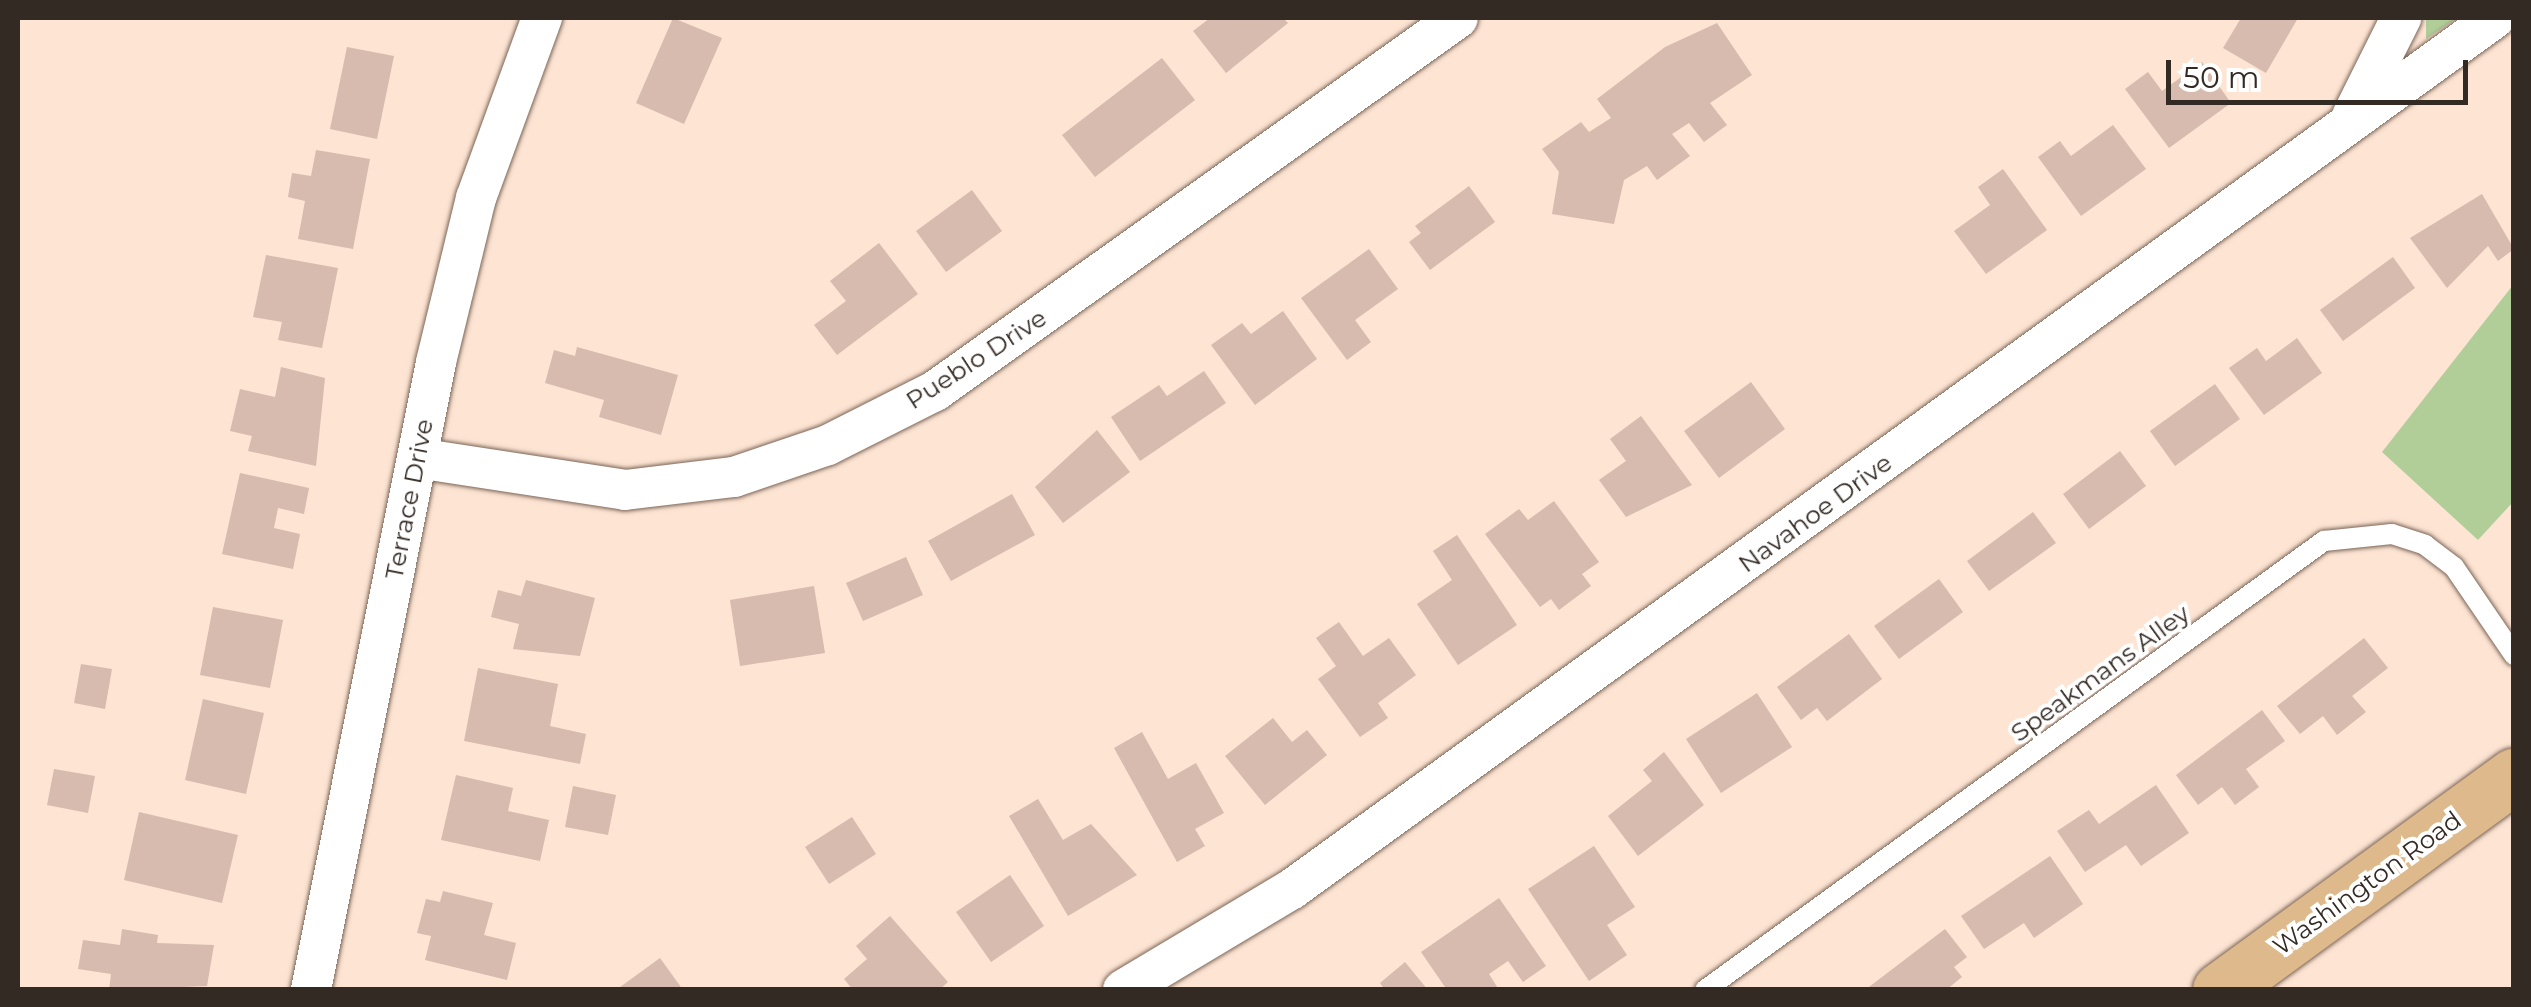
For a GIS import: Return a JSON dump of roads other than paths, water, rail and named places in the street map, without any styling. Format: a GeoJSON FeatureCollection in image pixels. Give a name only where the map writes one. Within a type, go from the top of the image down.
{"type":"FeatureCollection","features":[{"type":"Feature","properties":{"kind":"main road","name":"Washington Road"},"geometry":{"type":"LineString","coordinates":[[2220,990],[2514,776]]}},
{"type":"Feature","properties":{"kind":"street","name":"Terrace Drive"},"geometry":{"type":"LineString","coordinates":[[311,990],[417,458],[476,198],[542,18]]}},
{"type":"Feature","properties":{"kind":"street","name":"Pueblo Drive"},"geometry":{"type":"LineString","coordinates":[[417,458],[625,490],[734,478],[828,444],[950,380],[1458,18]]}},
{"type":"Feature","properties":{"kind":"street"},"geometry":{"type":"LineString","coordinates":[[2348,124],[2401,18]]}},
{"type":"Feature","properties":{"kind":"street","name":"Navahoe Drive"},"geometry":{"type":"LineString","coordinates":[[1123,990],[1292,889],[2495,18]]}},
{"type":"Feature","properties":{"kind":"lane","name":"Speakmans Alley"},"geometry":{"type":"LineString","coordinates":[[1705,990],[2324,541],[2392,534],[2425,544],[2454,567],[2514,656]]}}]}
